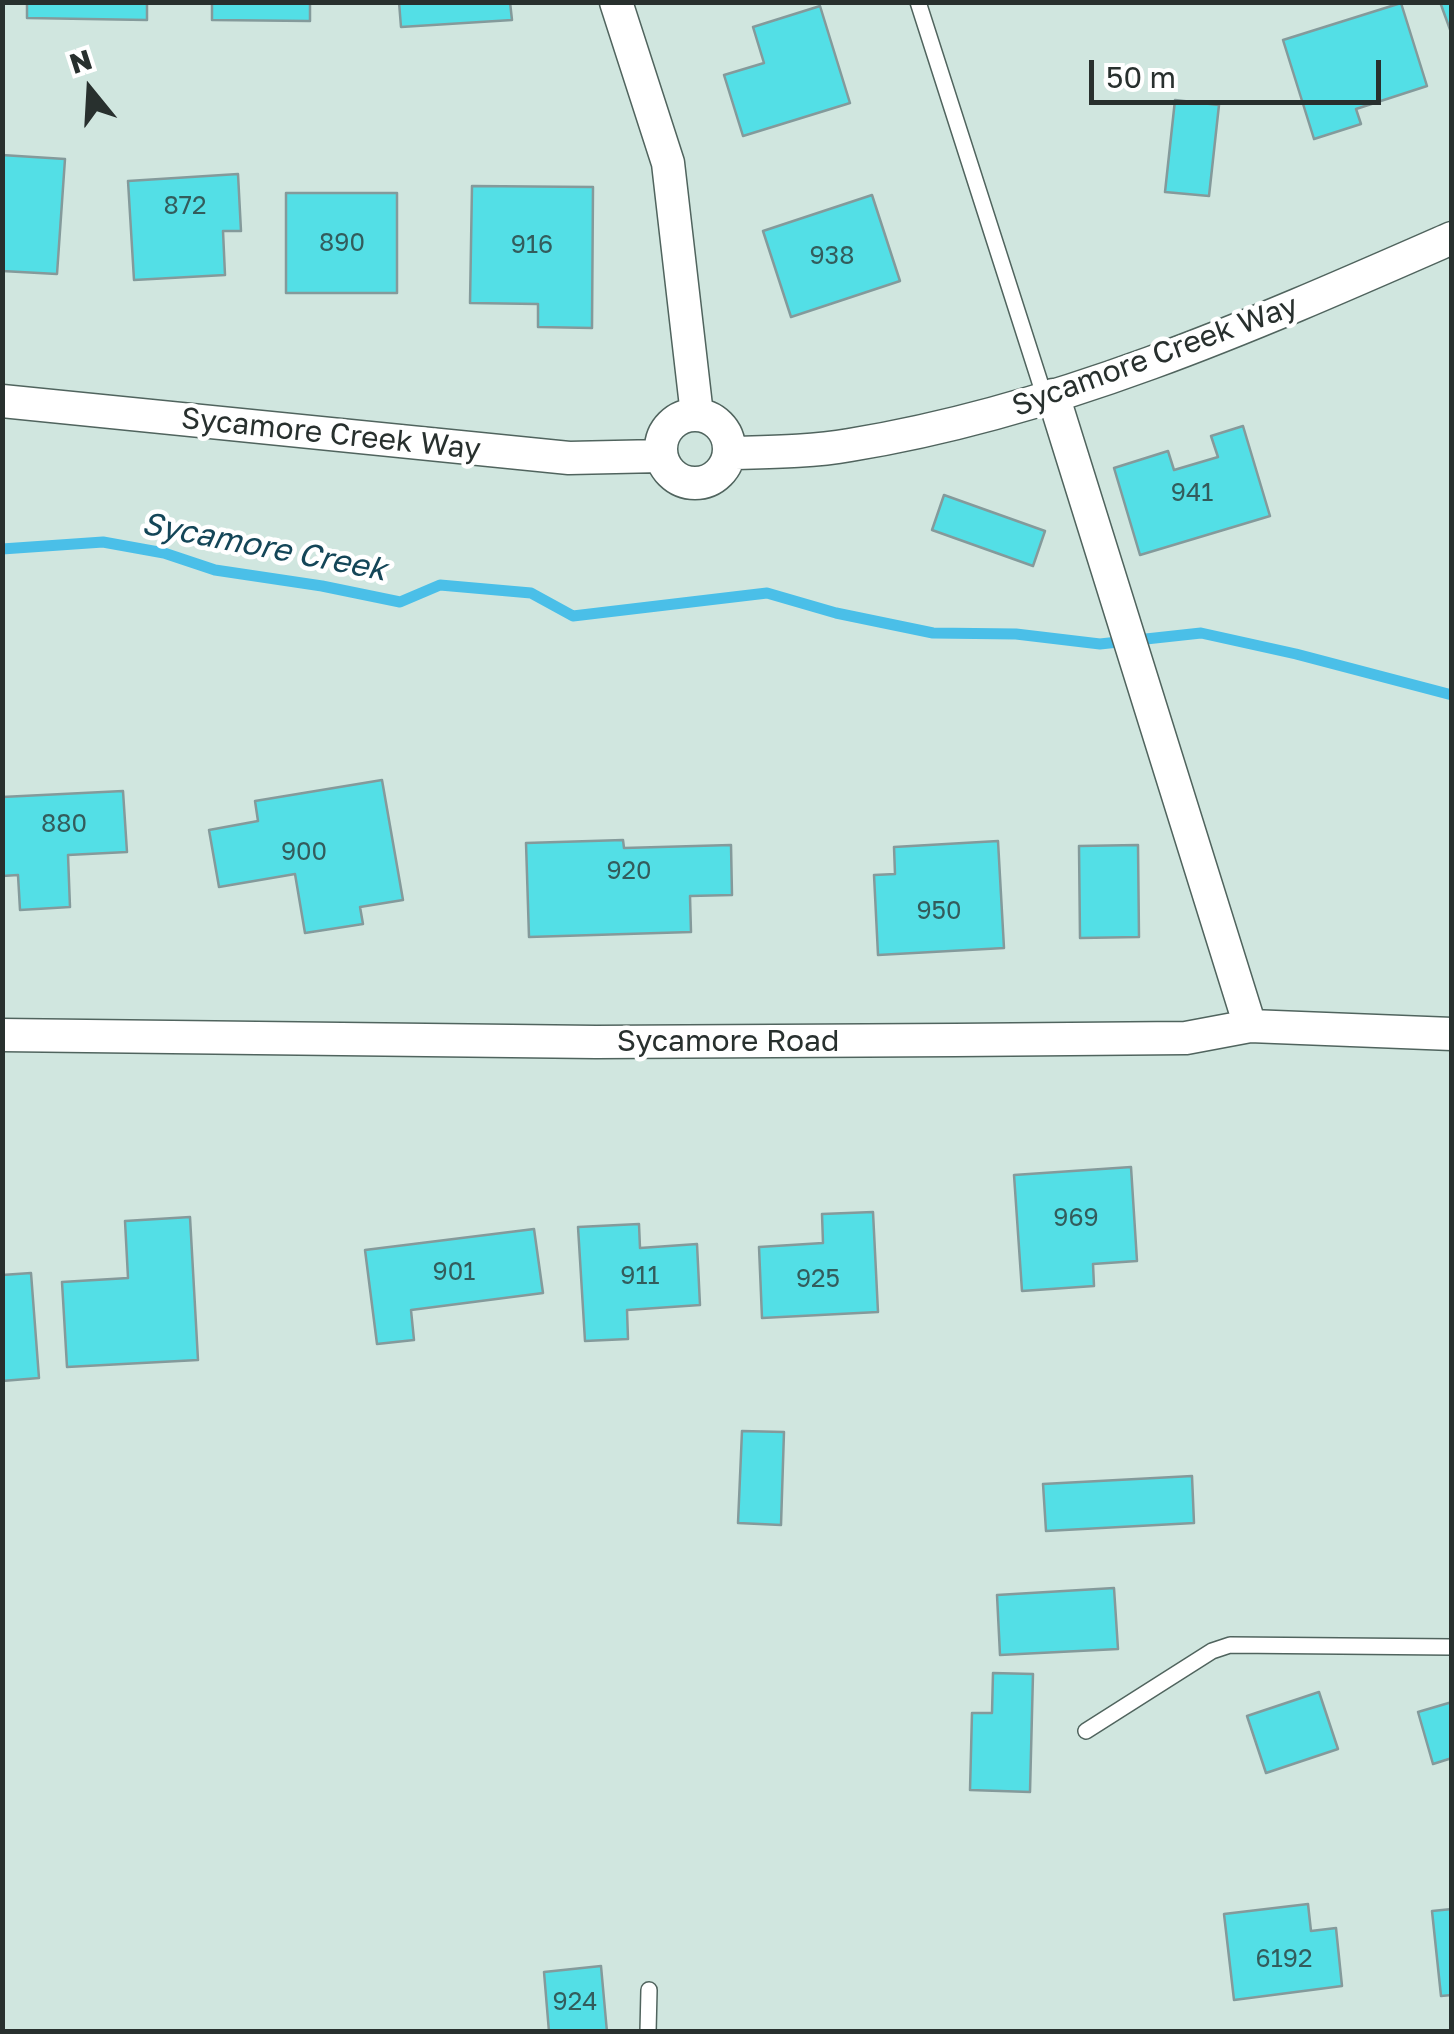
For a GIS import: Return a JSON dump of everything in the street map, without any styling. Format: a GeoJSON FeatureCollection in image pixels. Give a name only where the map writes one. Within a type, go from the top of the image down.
{"type":"FeatureCollection","features":[{"type":"Feature","properties":{"kind":"street"},"geometry":{"type":"LineString","coordinates":[[616,2],[668,162],[698,415]]}},
{"type":"Feature","properties":{"kind":"street","name":"Sycamore Creek Way"},"geometry":{"type":"LineString","coordinates":[[729,453],[849,446],[994,413],[1170,356],[1452,238]]}},
{"type":"Feature","properties":{"kind":"street"},"geometry":{"type":"LineString","coordinates":[[1049,396],[1250,1026]]}},
{"type":"Feature","properties":{"kind":"street","name":"Sycamore Creek Way"},"geometry":{"type":"LineString","coordinates":[[2,401],[569,458],[661,456]]}},
{"type":"Feature","properties":{"kind":"street"},"geometry":{"type":"LineString","coordinates":[[698,415],[720,426],[729,453],[715,478],[696,484],[676,478],[661,456],[668,428],[684,417],[698,415]]}},
{"type":"Feature","properties":{"kind":"street","name":"Sycamore Road"},"geometry":{"type":"LineString","coordinates":[[2,1035],[596,1042],[955,1040],[1186,1038],[1250,1026],[1452,1034]]}},
{"type":"Feature","properties":{"kind":"lane"},"geometry":{"type":"LineString","coordinates":[[918,2],[1049,396]]}},
{"type":"Feature","properties":{"kind":"lane"},"geometry":{"type":"LineString","coordinates":[[1086,1731],[1212,1651],[1230,1645],[1452,1647]]}},
{"type":"Feature","properties":{"kind":"lane"},"geometry":{"type":"LineString","coordinates":[[648,2032],[649,1990]]}},
{"type":"Feature","properties":{"kind":"building"},"geometry":{"type":"Polygon","coordinates":[[[27,2],[147,2],[147,20],[27,18],[27,2]]]}},
{"type":"Feature","properties":{"kind":"building"},"geometry":{"type":"Polygon","coordinates":[[[212,2],[310,2],[310,21],[212,20],[212,2]]]}},
{"type":"Feature","properties":{"kind":"building"},"geometry":{"type":"Polygon","coordinates":[[[399,2],[510,2],[512,20],[401,27],[399,2]]]}},
{"type":"Feature","properties":{"kind":"building"},"geometry":{"type":"Polygon","coordinates":[[[1440,2],[1452,2],[1452,35],[1440,2]]]}},
{"type":"Feature","properties":{"kind":"building"},"geometry":{"type":"Polygon","coordinates":[[[1401,3],[1427,86],[1356,109],[1361,124],[1314,139],[1283,40],[1401,3]]]}},
{"type":"Feature","properties":{"kind":"building"},"geometry":{"type":"Polygon","coordinates":[[[820,6],[850,103],[743,136],[724,75],[764,63],[753,27],[820,6]]]}},
{"type":"Feature","properties":{"kind":"building"},"geometry":{"type":"Polygon","coordinates":[[[1175,100],[1219,105],[1209,196],[1165,192],[1175,100]]]}},
{"type":"Feature","properties":{"kind":"building"},"geometry":{"type":"Polygon","coordinates":[[[2,155],[65,159],[57,274],[2,271],[2,155]]]}},
{"type":"Feature","properties":{"kind":"building"},"geometry":{"type":"Polygon","coordinates":[[[238,174],[241,231],[223,231],[225,275],[134,280],[128,181],[238,174]]]}},
{"type":"Feature","properties":{"kind":"building"},"geometry":{"type":"Polygon","coordinates":[[[472,186],[593,187],[592,328],[538,327],[538,304],[470,303],[472,186]]]}},
{"type":"Feature","properties":{"kind":"building"},"geometry":{"type":"Polygon","coordinates":[[[286,193],[397,193],[397,293],[286,293],[286,193]]]}},
{"type":"Feature","properties":{"kind":"building"},"geometry":{"type":"Polygon","coordinates":[[[872,195],[900,281],[791,317],[763,231],[872,195]]]}},
{"type":"Feature","properties":{"kind":"building"},"geometry":{"type":"Polygon","coordinates":[[[1243,426],[1270,516],[1140,555],[1114,468],[1168,451],[1174,470],[1218,457],[1211,436],[1243,426]]]}},
{"type":"Feature","properties":{"kind":"building"},"geometry":{"type":"Polygon","coordinates":[[[944,495],[1045,531],[1033,566],[932,530],[944,495]]]}},
{"type":"Feature","properties":{"kind":"building"},"geometry":{"type":"Polygon","coordinates":[[[382,780],[403,900],[360,907],[363,924],[305,933],[295,874],[219,887],[209,830],[258,821],[255,801],[382,780]]]}},
{"type":"Feature","properties":{"kind":"building"},"geometry":{"type":"Polygon","coordinates":[[[123,791],[127,852],[68,855],[70,907],[20,910],[18,875],[2,876],[2,797],[123,791]]]}},
{"type":"Feature","properties":{"kind":"building"},"geometry":{"type":"Polygon","coordinates":[[[623,840],[624,848],[731,845],[732,895],[690,896],[691,932],[529,937],[526,843],[623,840]]]}},
{"type":"Feature","properties":{"kind":"building"},"geometry":{"type":"Polygon","coordinates":[[[998,841],[1004,948],[878,955],[874,875],[895,874],[894,847],[998,841]]]}},
{"type":"Feature","properties":{"kind":"building"},"geometry":{"type":"Polygon","coordinates":[[[1138,845],[1139,937],[1080,938],[1079,846],[1138,845]]]}},
{"type":"Feature","properties":{"kind":"building"},"geometry":{"type":"Polygon","coordinates":[[[1131,1167],[1137,1261],[1093,1264],[1094,1286],[1022,1291],[1014,1175],[1131,1167]]]}},
{"type":"Feature","properties":{"kind":"building"},"geometry":{"type":"Polygon","coordinates":[[[873,1212],[878,1312],[762,1318],[759,1247],[823,1243],[822,1214],[873,1212]]]}},
{"type":"Feature","properties":{"kind":"building"},"geometry":{"type":"Polygon","coordinates":[[[190,1217],[198,1360],[67,1367],[62,1282],[128,1278],[125,1221],[190,1217]]]}},
{"type":"Feature","properties":{"kind":"building"},"geometry":{"type":"Polygon","coordinates":[[[639,1224],[640,1248],[697,1244],[700,1305],[627,1310],[628,1339],[585,1341],[578,1227],[639,1224]]]}},
{"type":"Feature","properties":{"kind":"building"},"geometry":{"type":"Polygon","coordinates":[[[534,1229],[543,1293],[411,1310],[414,1340],[377,1344],[365,1250],[534,1229]]]}},
{"type":"Feature","properties":{"kind":"building"},"geometry":{"type":"Polygon","coordinates":[[[31,1273],[39,1378],[2,1381],[2,1275],[31,1273]]]}},
{"type":"Feature","properties":{"kind":"building"},"geometry":{"type":"Polygon","coordinates":[[[742,1431],[784,1432],[781,1525],[738,1523],[742,1431]]]}},
{"type":"Feature","properties":{"kind":"building"},"geometry":{"type":"Polygon","coordinates":[[[1192,1476],[1194,1523],[1046,1531],[1043,1484],[1192,1476]]]}},
{"type":"Feature","properties":{"kind":"building"},"geometry":{"type":"Polygon","coordinates":[[[1114,1588],[1118,1649],[1000,1655],[997,1595],[1114,1588]]]}},
{"type":"Feature","properties":{"kind":"building"},"geometry":{"type":"Polygon","coordinates":[[[993,1673],[1033,1674],[1030,1792],[970,1790],[972,1713],[992,1713],[993,1673]]]}},
{"type":"Feature","properties":{"kind":"building"},"geometry":{"type":"Polygon","coordinates":[[[1319,1692],[1338,1749],[1266,1773],[1247,1716],[1319,1692]]]}},
{"type":"Feature","properties":{"kind":"building"},"geometry":{"type":"Polygon","coordinates":[[[1452,1702],[1452,1758],[1433,1764],[1418,1712],[1452,1702]]]}},
{"type":"Feature","properties":{"kind":"building"},"geometry":{"type":"Polygon","coordinates":[[[1308,1904],[1311,1931],[1336,1928],[1342,1986],[1234,2000],[1224,1914],[1308,1904]]]}},
{"type":"Feature","properties":{"kind":"building"},"geometry":{"type":"Polygon","coordinates":[[[1452,1909],[1452,1995],[1441,1996],[1432,1911],[1452,1909]]]}},
{"type":"Feature","properties":{"kind":"building"},"geometry":{"type":"Polygon","coordinates":[[[601,1966],[607,2032],[549,2032],[544,1972],[601,1966]]]}},
{"type":"Feature","properties":{"kind":"waterway","name":"Sycamore Creek"},"geometry":{"type":"LineString","coordinates":[[2,549],[103,542],[164,553],[215,570],[400,602],[440,585],[531,593],[573,616],[767,593],[836,613],[933,633],[1016,634],[1100,644],[1201,633],[1452,695]]}}]}
